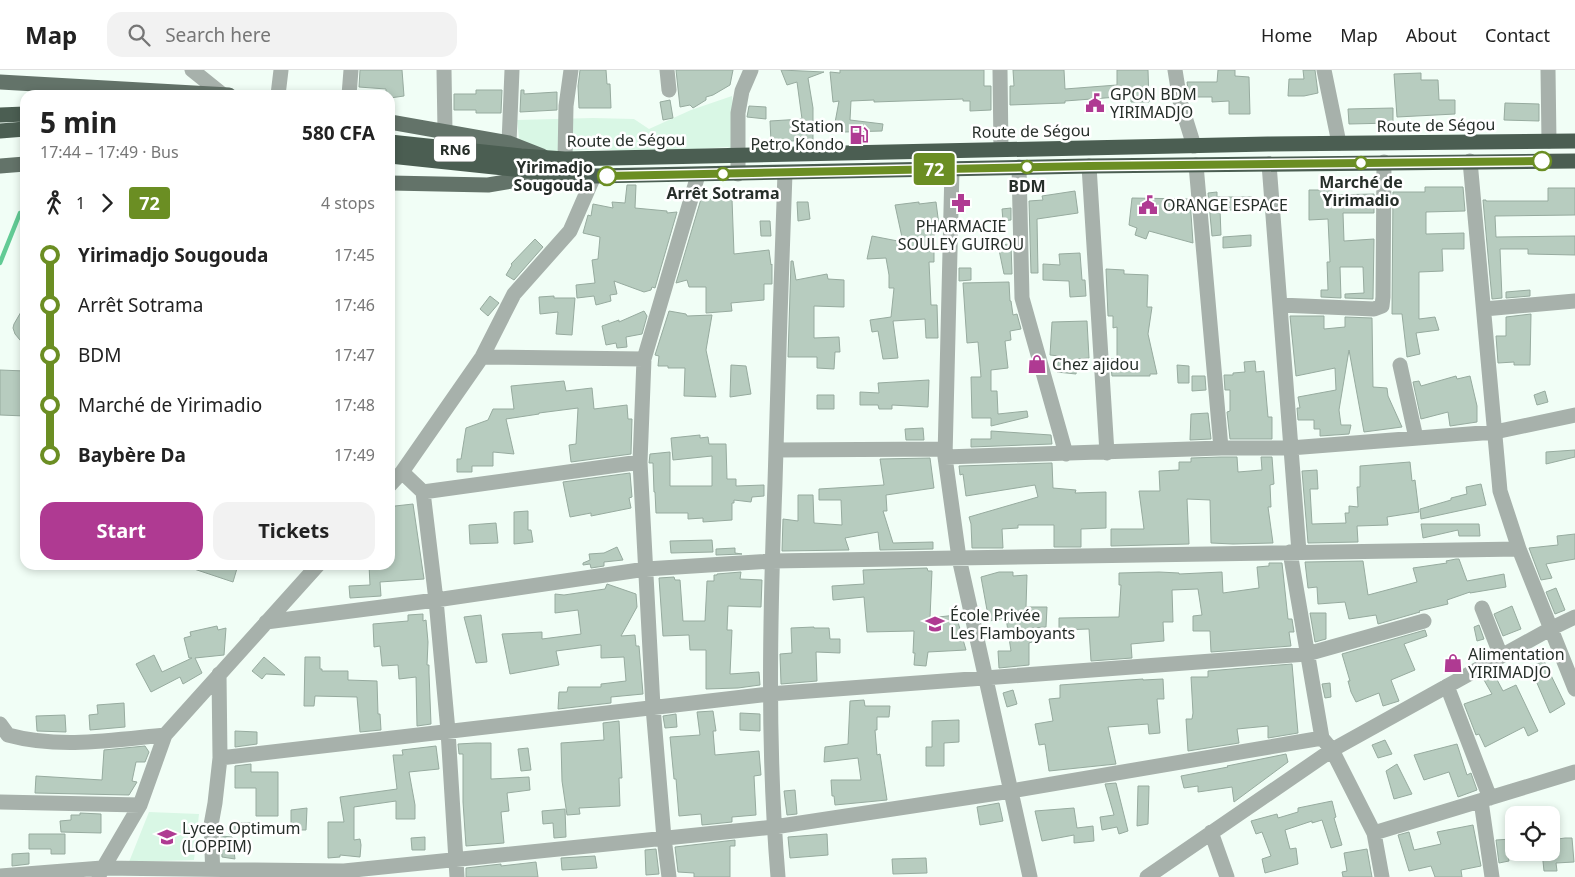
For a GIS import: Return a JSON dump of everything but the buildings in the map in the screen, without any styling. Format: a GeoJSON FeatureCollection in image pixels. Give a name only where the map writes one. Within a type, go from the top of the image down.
{"type":"FeatureCollection","features":[{"type":"Feature","properties":{"kind":"highway"},"geometry":{"type":"LineString","coordinates":[[0,115],[20,114]]}},
{"type":"Feature","properties":{"kind":"highway"},"geometry":{"type":"LineString","coordinates":[[0,131],[20,129]]}},
{"type":"Feature","properties":{"kind":"highway","name":"Route de Ségou"},"geometry":{"type":"LineString","coordinates":[[395,156],[521,162],[548,158],[738,156],[1339,143],[1575,141]]}},
{"type":"Feature","properties":{"kind":"highway","name":"Route de Ségou"},"geometry":{"type":"LineString","coordinates":[[395,143],[521,162],[559,174],[594,176],[1196,164],[1575,160]]}},
{"type":"Feature","properties":{"kind":"main road"},"geometry":{"type":"LineString","coordinates":[[0,82],[151,90]]}},
{"type":"Feature","properties":{"kind":"main road","name":"Route de Ségou"},"geometry":{"type":"LineString","coordinates":[[395,123],[509,143],[548,158]]}},
{"type":"Feature","properties":{"kind":"main road"},"geometry":{"type":"LineString","coordinates":[[0,166],[20,164]]}},
{"type":"Feature","properties":{"kind":"main road","name":"Route de Ségou"},"geometry":{"type":"LineString","coordinates":[[395,183],[488,185],[559,174]]}},
{"type":"Feature","properties":{"kind":"street"},"geometry":{"type":"LineString","coordinates":[[192,70],[220,90]]}},
{"type":"Feature","properties":{"kind":"street"},"geometry":{"type":"LineString","coordinates":[[279,90],[281,70]]}},
{"type":"Feature","properties":{"kind":"street"},"geometry":{"type":"LineString","coordinates":[[349,90],[351,70]]}},
{"type":"Feature","properties":{"kind":"street"},"geometry":{"type":"LineString","coordinates":[[444,70],[445,131]]}},
{"type":"Feature","properties":{"kind":"street"},"geometry":{"type":"LineString","coordinates":[[509,143],[512,70]]}},
{"type":"Feature","properties":{"kind":"street"},"geometry":{"type":"LineString","coordinates":[[564,159],[566,106],[572,70]]}},
{"type":"Feature","properties":{"kind":"street"},"geometry":{"type":"LineString","coordinates":[[667,70],[669,90]]}},
{"type":"Feature","properties":{"kind":"street"},"geometry":{"type":"LineString","coordinates":[[738,174],[738,113],[742,91],[751,70]]}},
{"type":"Feature","properties":{"kind":"street"},"geometry":{"type":"LineString","coordinates":[[1000,70],[1001,150]]}},
{"type":"Feature","properties":{"kind":"street"},"geometry":{"type":"LineString","coordinates":[[1175,70],[1180,101],[1194,146]]}},
{"type":"Feature","properties":{"kind":"street"},"geometry":{"type":"LineString","coordinates":[[1324,70],[1339,143]]}},
{"type":"Feature","properties":{"kind":"street"},"geometry":{"type":"LineString","coordinates":[[1548,70],[1549,141]]}},
{"type":"Feature","properties":{"kind":"street"},"geometry":{"type":"LineString","coordinates":[[1470,161],[1500,491],[1519,549],[1575,689]]}},
{"type":"Feature","properties":{"kind":"street"},"geometry":{"type":"LineString","coordinates":[[1280,304],[1374,309],[1382,306],[1384,297],[1384,162]]}},
{"type":"Feature","properties":{"kind":"street"},"geometry":{"type":"LineString","coordinates":[[1196,164],[1221,448]]}},
{"type":"Feature","properties":{"kind":"street"},"geometry":{"type":"LineString","coordinates":[[1269,164],[1290,448],[1294,552],[1307,654],[1322,738],[1332,750],[1374,833],[1382,877]]}},
{"type":"Feature","properties":{"kind":"street"},"geometry":{"type":"LineString","coordinates":[[1089,166],[1107,453]]}},
{"type":"Feature","properties":{"kind":"street"},"geometry":{"type":"LineString","coordinates":[[1019,168],[1022,298],[1066,454]]}},
{"type":"Feature","properties":{"kind":"street"},"geometry":{"type":"LineString","coordinates":[[952,169],[945,453],[959,558],[1030,877]]}},
{"type":"Feature","properties":{"kind":"street"},"geometry":{"type":"LineString","coordinates":[[778,877],[774,827],[770,694],[772,561],[785,173]]}},
{"type":"Feature","properties":{"kind":"street"},"geometry":{"type":"LineString","coordinates":[[669,877],[652,707],[640,462],[644,359],[698,175]]}},
{"type":"Feature","properties":{"kind":"street"},"geometry":{"type":"LineString","coordinates":[[395,480],[482,358],[514,294],[570,231],[594,176]]}},
{"type":"Feature","properties":{"kind":"street"},"geometry":{"type":"LineString","coordinates":[[1484,309],[1575,301]]}},
{"type":"Feature","properties":{"kind":"street"},"geometry":{"type":"LineString","coordinates":[[482,358],[644,359]]}},
{"type":"Feature","properties":{"kind":"street"},"geometry":{"type":"LineString","coordinates":[[1400,365],[1416,438]]}},
{"type":"Feature","properties":{"kind":"street"},"geometry":{"type":"LineString","coordinates":[[776,450],[1066,454],[1221,448],[1290,448],[1495,432],[1575,415]]}},
{"type":"Feature","properties":{"kind":"street"},"geometry":{"type":"LineString","coordinates":[[423,492],[640,462]]}},
{"type":"Feature","properties":{"kind":"street"},"geometry":{"type":"LineString","coordinates":[[402,472],[423,492],[436,600],[448,731],[457,877]]}},
{"type":"Feature","properties":{"kind":"street"},"geometry":{"type":"LineString","coordinates":[[266,622],[436,600],[646,569],[772,561],[1519,549]]}},
{"type":"Feature","properties":{"kind":"street"},"geometry":{"type":"LineString","coordinates":[[100,873],[140,805],[165,735],[313,570]]}},
{"type":"Feature","properties":{"kind":"street"},"geometry":{"type":"LineString","coordinates":[[1482,608],[1501,656]]}},
{"type":"Feature","properties":{"kind":"street"},"geometry":{"type":"LineString","coordinates":[[1147,877],[1332,750],[1575,617]]}},
{"type":"Feature","properties":{"kind":"street"},"geometry":{"type":"LineString","coordinates":[[220,758],[770,694],[1307,654],[1424,621]]}},
{"type":"Feature","properties":{"kind":"street"},"geometry":{"type":"LineString","coordinates":[[213,873],[211,825],[220,758],[219,674]]}},
{"type":"Feature","properties":{"kind":"street"},"geometry":{"type":"LineString","coordinates":[[1446,686],[1485,799],[1492,877]]}},
{"type":"Feature","properties":{"kind":"street"},"geometry":{"type":"LineString","coordinates":[[0,724],[8,735],[26,740],[70,743],[165,735]]}},
{"type":"Feature","properties":{"kind":"street"},"geometry":{"type":"LineString","coordinates":[[0,876],[100,873],[344,874],[456,859],[774,827],[1011,792],[1322,738]]}},
{"type":"Feature","properties":{"kind":"street"},"geometry":{"type":"LineString","coordinates":[[1374,833],[1575,772]]}},
{"type":"Feature","properties":{"kind":"street"},"geometry":{"type":"LineString","coordinates":[[0,802],[140,805]]}},
{"type":"Feature","properties":{"kind":"street"},"geometry":{"type":"LineString","coordinates":[[1212,832],[1227,877]]}},
{"type":"Feature","properties":{"kind":"shaded area"},"geometry":{"type":"Polygon","coordinates":[[[732,96],[734,153],[728,147],[651,152],[647,150],[630,152],[599,149],[521,154],[517,120],[634,119],[649,129],[691,110],[732,96]]]}},
{"type":"Feature","properties":{"kind":"shaded area","name":"Lycee Optimum (LOPPIM)"},"geometry":{"type":"Polygon","coordinates":[[[149,812],[199,814],[194,860],[129,862],[149,812]]]}},
{"type":"Feature","properties":{"kind":"waterway"},"geometry":{"type":"LineString","coordinates":[[0,263],[20,213]]}},
{"type":"Feature","properties":{"kind":"bus line","name":"72"},"geometry":{"type":"LineString","coordinates":[[607,176],[1089,166],[1542,161]]}},
{"type":"Feature","properties":{"kind":"place","name":"GPON BDM YIRIMADJO"},"geometry":{"type":"Point","coordinates":[1095,103]}},
{"type":"Feature","properties":{"kind":"place","name":"Station Petro Kondo"},"geometry":{"type":"Point","coordinates":[859,135]}},
{"type":"Feature","properties":{"kind":"place","name":"Marché de Yirimadio"},"geometry":{"type":"Point","coordinates":[1361,163]}},
{"type":"Feature","properties":{"kind":"place","name":"BDM"},"geometry":{"type":"Point","coordinates":[1027,167]}},
{"type":"Feature","properties":{"kind":"place","name":"Arrêt Sotrama"},"geometry":{"type":"Point","coordinates":[723,174]}},
{"type":"Feature","properties":{"kind":"place","name":"Yirimadjo Sougouda"},"geometry":{"type":"Point","coordinates":[607,176]}},
{"type":"Feature","properties":{"kind":"place","name":"PHARMACIE SOULEY GUIROU"},"geometry":{"type":"Point","coordinates":[961,203]}},
{"type":"Feature","properties":{"kind":"place","name":"ORANGE ESPACE"},"geometry":{"type":"Point","coordinates":[1148,205]}},
{"type":"Feature","properties":{"kind":"place","name":"Chez ajidou"},"geometry":{"type":"Point","coordinates":[1037,364]}},
{"type":"Feature","properties":{"kind":"place","name":"École Privée Les Flamboyants"},"geometry":{"type":"Point","coordinates":[935,624]}},
{"type":"Feature","properties":{"kind":"place","name":"Alimentation YIRIMADJO"},"geometry":{"type":"Point","coordinates":[1453,663]}},
{"type":"Feature","properties":{"kind":"place","name":"Lycee Optimum (LOPPIM)"},"geometry":{"type":"Point","coordinates":[167,837]}}]}
